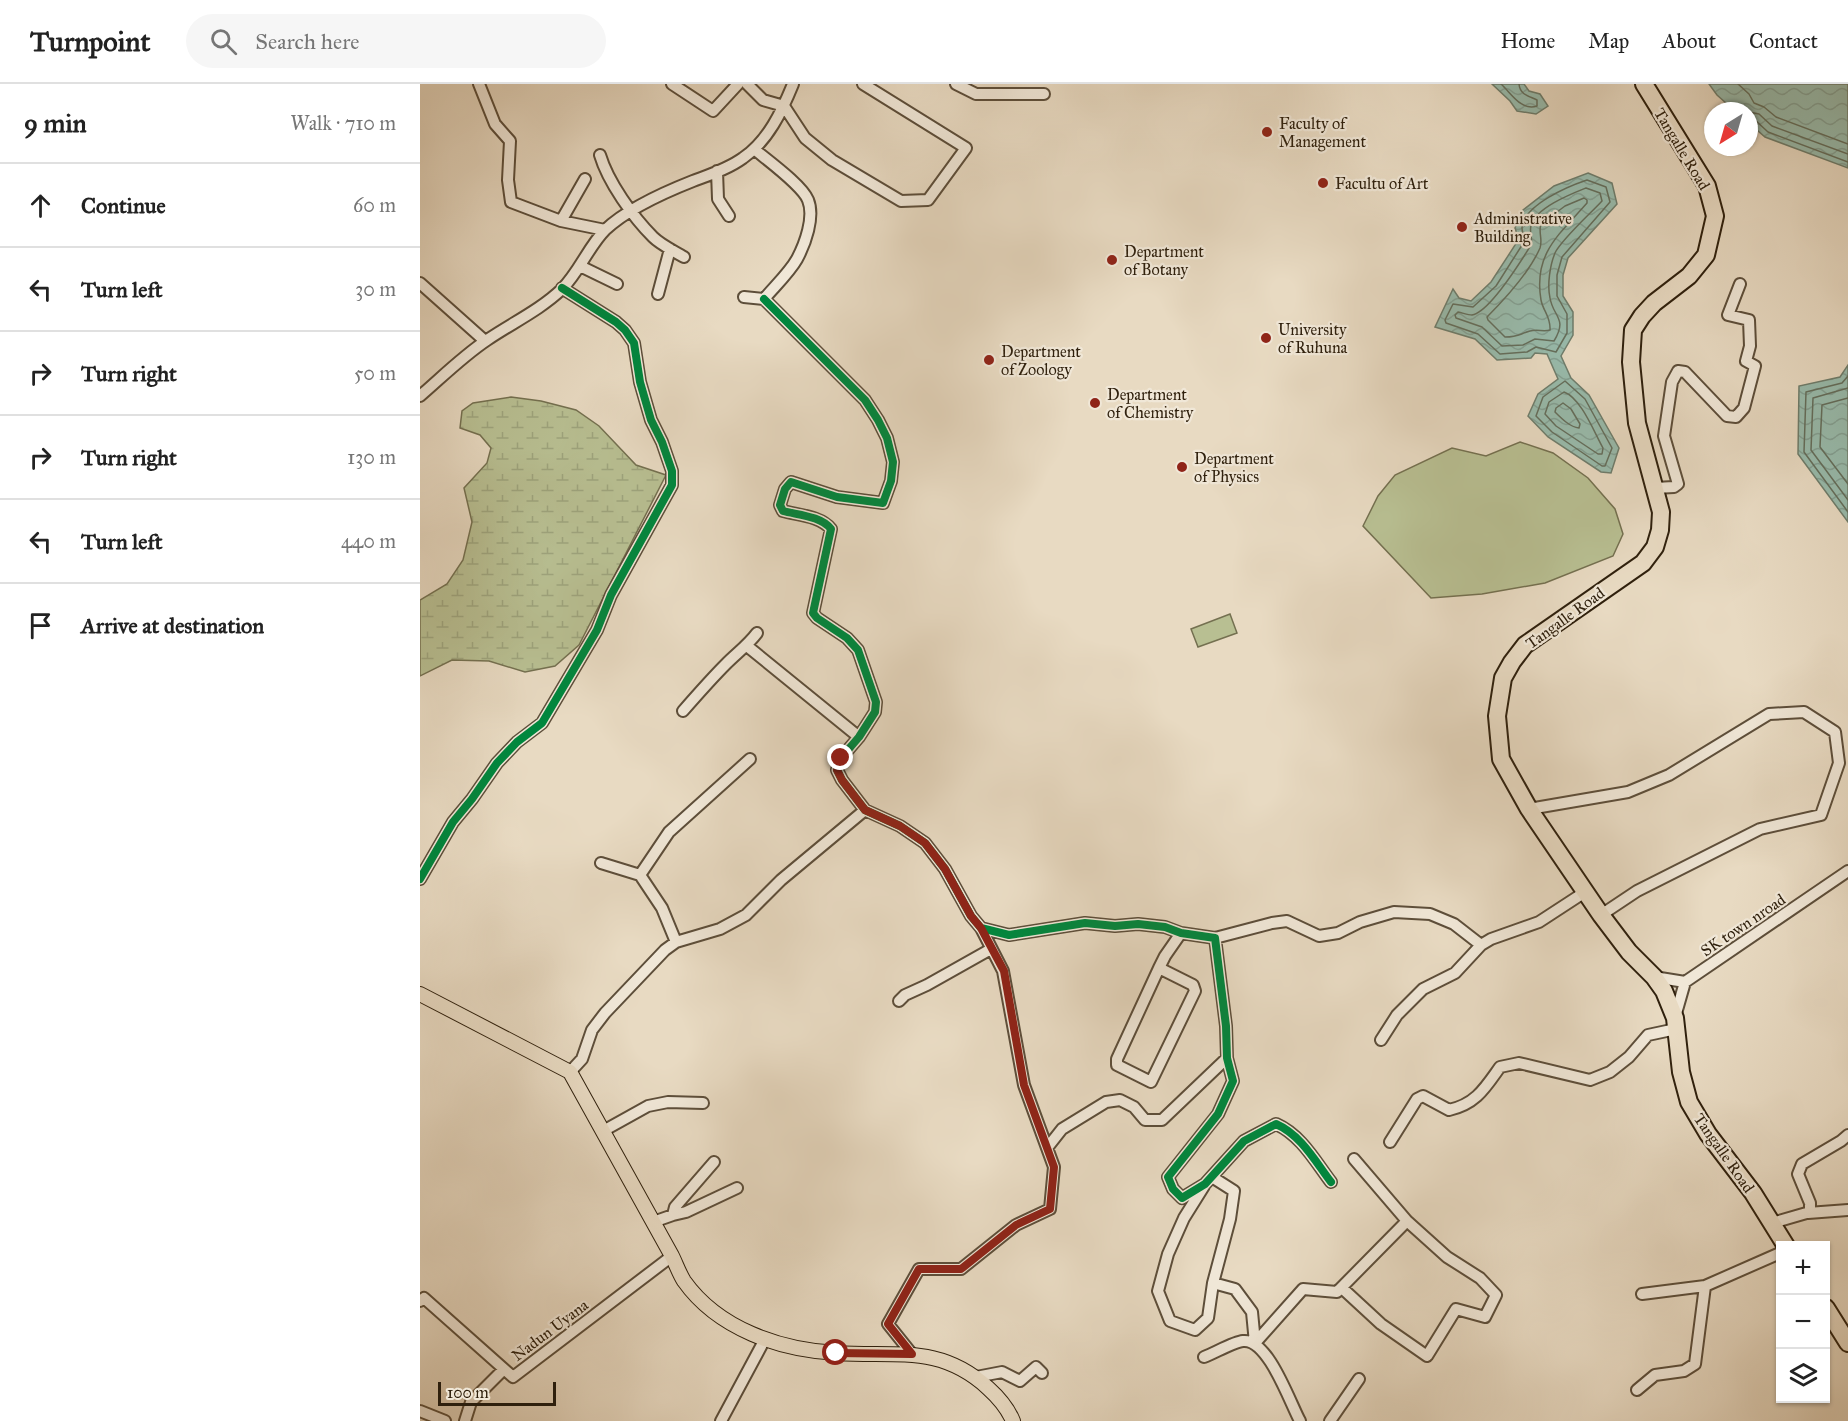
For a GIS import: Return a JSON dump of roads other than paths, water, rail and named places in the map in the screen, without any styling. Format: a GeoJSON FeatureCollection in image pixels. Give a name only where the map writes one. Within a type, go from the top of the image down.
{"type":"FeatureCollection","features":[{"type":"Feature","properties":{"kind":"highway","name":"Tangalle Road"},"geometry":{"type":"LineString","coordinates":[[1644,84],[1707,186],[1715,216],[1706,255],[1689,276],[1648,310],[1634,330],[1631,362],[1637,423],[1661,512],[1660,530],[1654,547],[1642,563],[1525,645],[1512,662],[1503,678],[1497,716],[1501,759],[1529,809],[1601,915],[1629,952],[1654,977],[1664,991],[1676,1024],[1681,1072],[1689,1102],[1707,1134],[1753,1193],[1783,1241]]}},
{"type":"Feature","properties":{"kind":"highway"},"geometry":{"type":"LineString","coordinates":[[1830,1314],[1848,1342]]}},
{"type":"Feature","properties":{"kind":"main road"},"geometry":{"type":"LineString","coordinates":[[420,994],[570,1072],[683,1279],[701,1302],[724,1320],[765,1339],[793,1347],[836,1353],[912,1354],[950,1362],[976,1377],[996,1395],[1013,1421]]}},
{"type":"Feature","properties":{"kind":"street"},"geometry":{"type":"LineString","coordinates":[[479,84],[495,124],[510,141],[508,180],[511,202],[561,221],[605,230]]}},
{"type":"Feature","properties":{"kind":"street"},"geometry":{"type":"LineString","coordinates":[[672,84],[713,111],[738,84]]}},
{"type":"Feature","properties":{"kind":"street"},"geometry":{"type":"LineString","coordinates":[[747,84],[763,100],[784,106],[805,138],[832,160],[902,201],[928,200],[966,148],[863,84]]}},
{"type":"Feature","properties":{"kind":"street"},"geometry":{"type":"LineString","coordinates":[[420,396],[485,341],[537,310],[562,288],[605,230],[632,211],[670,190],[742,159],[754,149],[769,132],[793,84]]}},
{"type":"Feature","properties":{"kind":"street"},"geometry":{"type":"LineString","coordinates":[[956,84],[976,94],[1044,94]]}},
{"type":"Feature","properties":{"kind":"street"},"geometry":{"type":"LineString","coordinates":[[754,149],[799,188],[808,200],[810,215],[809,226],[796,259],[765,299]]}},
{"type":"Feature","properties":{"kind":"street"},"geometry":{"type":"LineString","coordinates":[[600,155],[604,170],[654,238],[684,257]]}},
{"type":"Feature","properties":{"kind":"street"},"geometry":{"type":"LineString","coordinates":[[717,171],[718,199],[729,216]]}},
{"type":"Feature","properties":{"kind":"street"},"geometry":{"type":"LineString","coordinates":[[561,221],[585,179]]}},
{"type":"Feature","properties":{"kind":"street"},"geometry":{"type":"LineString","coordinates":[[658,294],[670,249]]}},
{"type":"Feature","properties":{"kind":"street"},"geometry":{"type":"LineString","coordinates":[[580,266],[617,284]]}},
{"type":"Feature","properties":{"kind":"street"},"geometry":{"type":"LineString","coordinates":[[420,283],[485,341]]}},
{"type":"Feature","properties":{"kind":"street"},"geometry":{"type":"LineString","coordinates":[[1655,488],[1674,487],[1678,483],[1664,436],[1672,382],[1678,371],[1685,372],[1727,416],[1736,417],[1744,408],[1755,366],[1746,361],[1750,345],[1749,320],[1728,315],[1740,284]]}},
{"type":"Feature","properties":{"kind":"street"},"geometry":{"type":"LineString","coordinates":[[420,879],[453,822],[497,763],[517,742],[542,723],[597,630],[611,595],[672,485],[672,471],[651,420],[640,382],[634,343],[626,330],[616,321],[562,288]]}},
{"type":"Feature","properties":{"kind":"street"},"geometry":{"type":"LineString","coordinates":[[744,297],[765,299],[865,400],[887,438],[893,462],[891,481],[883,503],[837,497],[791,482],[785,489],[780,505],[783,511],[819,520],[831,529],[813,613],[847,638],[858,650],[876,702],[875,712],[859,737],[841,758],[837,770],[865,810],[900,826],[925,843],[945,869],[971,916],[981,928],[1004,971],[1024,1085],[1054,1167],[1050,1209],[1016,1225],[961,1269],[919,1269],[888,1324],[912,1354]]}},
{"type":"Feature","properties":{"kind":"street"},"geometry":{"type":"LineString","coordinates":[[683,711],[721,668],[747,646],[757,633]]}},
{"type":"Feature","properties":{"kind":"street"},"geometry":{"type":"LineString","coordinates":[[747,646],[859,737]]}},
{"type":"Feature","properties":{"kind":"street"},"geometry":{"type":"LineString","coordinates":[[1529,809],[1628,792],[1669,775],[1769,714],[1804,712],[1835,732],[1839,764],[1821,815],[1760,829],[1637,891],[1601,915]]}},
{"type":"Feature","properties":{"kind":"street"},"geometry":{"type":"LineString","coordinates":[[640,876],[669,832],[750,759]]}},
{"type":"Feature","properties":{"kind":"street"},"geometry":{"type":"LineString","coordinates":[[570,1072],[582,1059],[592,1030],[650,965],[676,942],[720,929],[746,915],[790,872],[865,810]]}},
{"type":"Feature","properties":{"kind":"street"},"geometry":{"type":"LineString","coordinates":[[601,863],[640,876],[662,908],[676,942]]}},
{"type":"Feature","properties":{"kind":"street","name":"SK town nroad"},"geometry":{"type":"LineString","coordinates":[[1685,982],[1848,871]]}},
{"type":"Feature","properties":{"kind":"street"},"geometry":{"type":"LineString","coordinates":[[1381,1040],[1397,1015],[1423,989],[1455,973],[1481,945],[1491,939],[1539,922],[1585,892]]}},
{"type":"Feature","properties":{"kind":"street"},"geometry":{"type":"LineString","coordinates":[[981,928],[1009,935],[1085,923],[1115,926],[1138,924],[1165,927],[1181,933],[1215,938],[1287,921],[1318,936],[1338,933],[1360,922],[1394,912],[1431,914],[1454,924],[1481,945]]}},
{"type":"Feature","properties":{"kind":"street"},"geometry":{"type":"LineString","coordinates":[[1159,969],[1194,985],[1194,991],[1151,1082],[1117,1065],[1117,1059],[1159,969],[1181,933]]}},
{"type":"Feature","properties":{"kind":"street"},"geometry":{"type":"LineString","coordinates":[[1209,1180],[1182,1198],[1173,1190],[1168,1177],[1218,1114],[1233,1081],[1227,1058],[1226,1026],[1215,938]]}},
{"type":"Feature","properties":{"kind":"street"},"geometry":{"type":"LineString","coordinates":[[899,1002],[905,995],[927,986],[991,949]]}},
{"type":"Feature","properties":{"kind":"street"},"geometry":{"type":"LineString","coordinates":[[1390,1142],[1417,1099],[1423,1096],[1449,1110],[1461,1107],[1479,1095],[1500,1067],[1519,1063],[1590,1080],[1610,1072],[1629,1057],[1648,1035],[1676,1024],[1685,982],[1654,977]]}},
{"type":"Feature","properties":{"kind":"street"},"geometry":{"type":"LineString","coordinates":[[1047,1148],[1062,1129],[1106,1102],[1120,1100],[1134,1107],[1145,1120],[1161,1120],[1227,1058]]}},
{"type":"Feature","properties":{"kind":"street"},"geometry":{"type":"LineString","coordinates":[[603,1131],[648,1106],[668,1102],[704,1103]]}},
{"type":"Feature","properties":{"kind":"street"},"geometry":{"type":"LineString","coordinates":[[1209,1180],[1234,1191],[1230,1219],[1213,1283],[1208,1318],[1196,1330],[1170,1321],[1158,1291],[1168,1254],[1184,1218],[1209,1180],[1244,1141],[1276,1124],[1286,1128],[1305,1148],[1330,1182]]}},
{"type":"Feature","properties":{"kind":"street"},"geometry":{"type":"LineString","coordinates":[[1808,1213],[1810,1203],[1798,1174],[1802,1164],[1848,1135]]}},
{"type":"Feature","properties":{"kind":"street"},"geometry":{"type":"LineString","coordinates":[[1342,1288],[1381,1324],[1427,1356],[1456,1309],[1485,1317],[1496,1295],[1480,1278],[1446,1257],[1407,1221],[1354,1159]]}},
{"type":"Feature","properties":{"kind":"street"},"geometry":{"type":"LineString","coordinates":[[673,1215],[675,1207],[714,1162]]}},
{"type":"Feature","properties":{"kind":"street"},"geometry":{"type":"LineString","coordinates":[[653,1222],[686,1212],[736,1188]]}},
{"type":"Feature","properties":{"kind":"street"},"geometry":{"type":"LineString","coordinates":[[1772,1223],[1808,1213],[1848,1210]]}},
{"type":"Feature","properties":{"kind":"street"},"geometry":{"type":"LineString","coordinates":[[1254,1343],[1303,1289],[1337,1292],[1407,1221]]}},
{"type":"Feature","properties":{"kind":"street"},"geometry":{"type":"LineString","coordinates":[[1642,1294],[1705,1286],[1776,1255]]}},
{"type":"Feature","properties":{"kind":"street","name":"Nadun Uyana"},"geometry":{"type":"LineString","coordinates":[[422,1299],[513,1377],[672,1256]]}},
{"type":"Feature","properties":{"kind":"street"},"geometry":{"type":"LineString","coordinates":[[1213,1283],[1235,1289],[1252,1312],[1254,1343],[1279,1372],[1300,1421]]}},
{"type":"Feature","properties":{"kind":"street"},"geometry":{"type":"LineString","coordinates":[[1637,1390],[1655,1375],[1684,1371],[1695,1364],[1705,1286]]}},
{"type":"Feature","properties":{"kind":"street"},"geometry":{"type":"LineString","coordinates":[[722,1421],[765,1339]]}},
{"type":"Feature","properties":{"kind":"street"},"geometry":{"type":"LineString","coordinates":[[1204,1357],[1243,1341],[1254,1343]]}},
{"type":"Feature","properties":{"kind":"street"},"geometry":{"type":"LineString","coordinates":[[976,1377],[1002,1372],[1020,1381],[1036,1367],[1042,1373]]}},
{"type":"Feature","properties":{"kind":"street"},"geometry":{"type":"LineString","coordinates":[[465,1421],[471,1402],[504,1369]]}},
{"type":"Feature","properties":{"kind":"street"},"geometry":{"type":"LineString","coordinates":[[1330,1421],[1359,1379]]}},
{"type":"Feature","properties":{"kind":"street"},"geometry":{"type":"LineString","coordinates":[[420,1411],[445,1421]]}},
{"type":"Feature","properties":{"kind":"water"},"geometry":{"type":"Polygon","coordinates":[[[1492,84],[1524,84],[1529,91],[1540,94],[1548,106],[1536,114],[1517,111],[1492,84]]]}},
{"type":"Feature","properties":{"kind":"water"},"geometry":{"type":"Polygon","coordinates":[[[1709,84],[1848,84],[1848,168],[1765,137],[1758,131],[1758,102],[1725,102],[1709,84]]]}},
{"type":"Feature","properties":{"kind":"water"},"geometry":{"type":"Polygon","coordinates":[[[1588,173],[1612,183],[1617,204],[1568,258],[1563,275],[1563,296],[1573,312],[1573,335],[1561,356],[1571,378],[1589,395],[1619,448],[1611,473],[1601,472],[1548,437],[1528,416],[1538,394],[1558,379],[1547,354],[1535,353],[1531,358],[1497,360],[1475,339],[1435,327],[1453,289],[1459,298],[1471,301],[1491,282],[1519,239],[1515,228],[1523,210],[1554,186],[1588,173]]]}},
{"type":"Feature","properties":{"kind":"water"},"geometry":{"type":"Polygon","coordinates":[[[1848,365],[1848,522],[1798,454],[1799,386],[1840,377],[1848,365]]]}},
{"type":"Feature","properties":{"kind":"place","name":"Faculty of Management"},"geometry":{"type":"Point","coordinates":[1267,132]}},
{"type":"Feature","properties":{"kind":"place","name":"Facultu of Art"},"geometry":{"type":"Point","coordinates":[1323,183]}},
{"type":"Feature","properties":{"kind":"place","name":"Administrative Building"},"geometry":{"type":"Point","coordinates":[1462,227]}},
{"type":"Feature","properties":{"kind":"place","name":"Department of Botany"},"geometry":{"type":"Point","coordinates":[1112,260]}},
{"type":"Feature","properties":{"kind":"place","name":"University of Ruhuna"},"geometry":{"type":"Point","coordinates":[1266,338]}},
{"type":"Feature","properties":{"kind":"place","name":"Department of Zoology"},"geometry":{"type":"Point","coordinates":[989,360]}},
{"type":"Feature","properties":{"kind":"place","name":"Department of Chemistry"},"geometry":{"type":"Point","coordinates":[1095,403]}},
{"type":"Feature","properties":{"kind":"place","name":"Department of Physics"},"geometry":{"type":"Point","coordinates":[1182,467]}}]}
